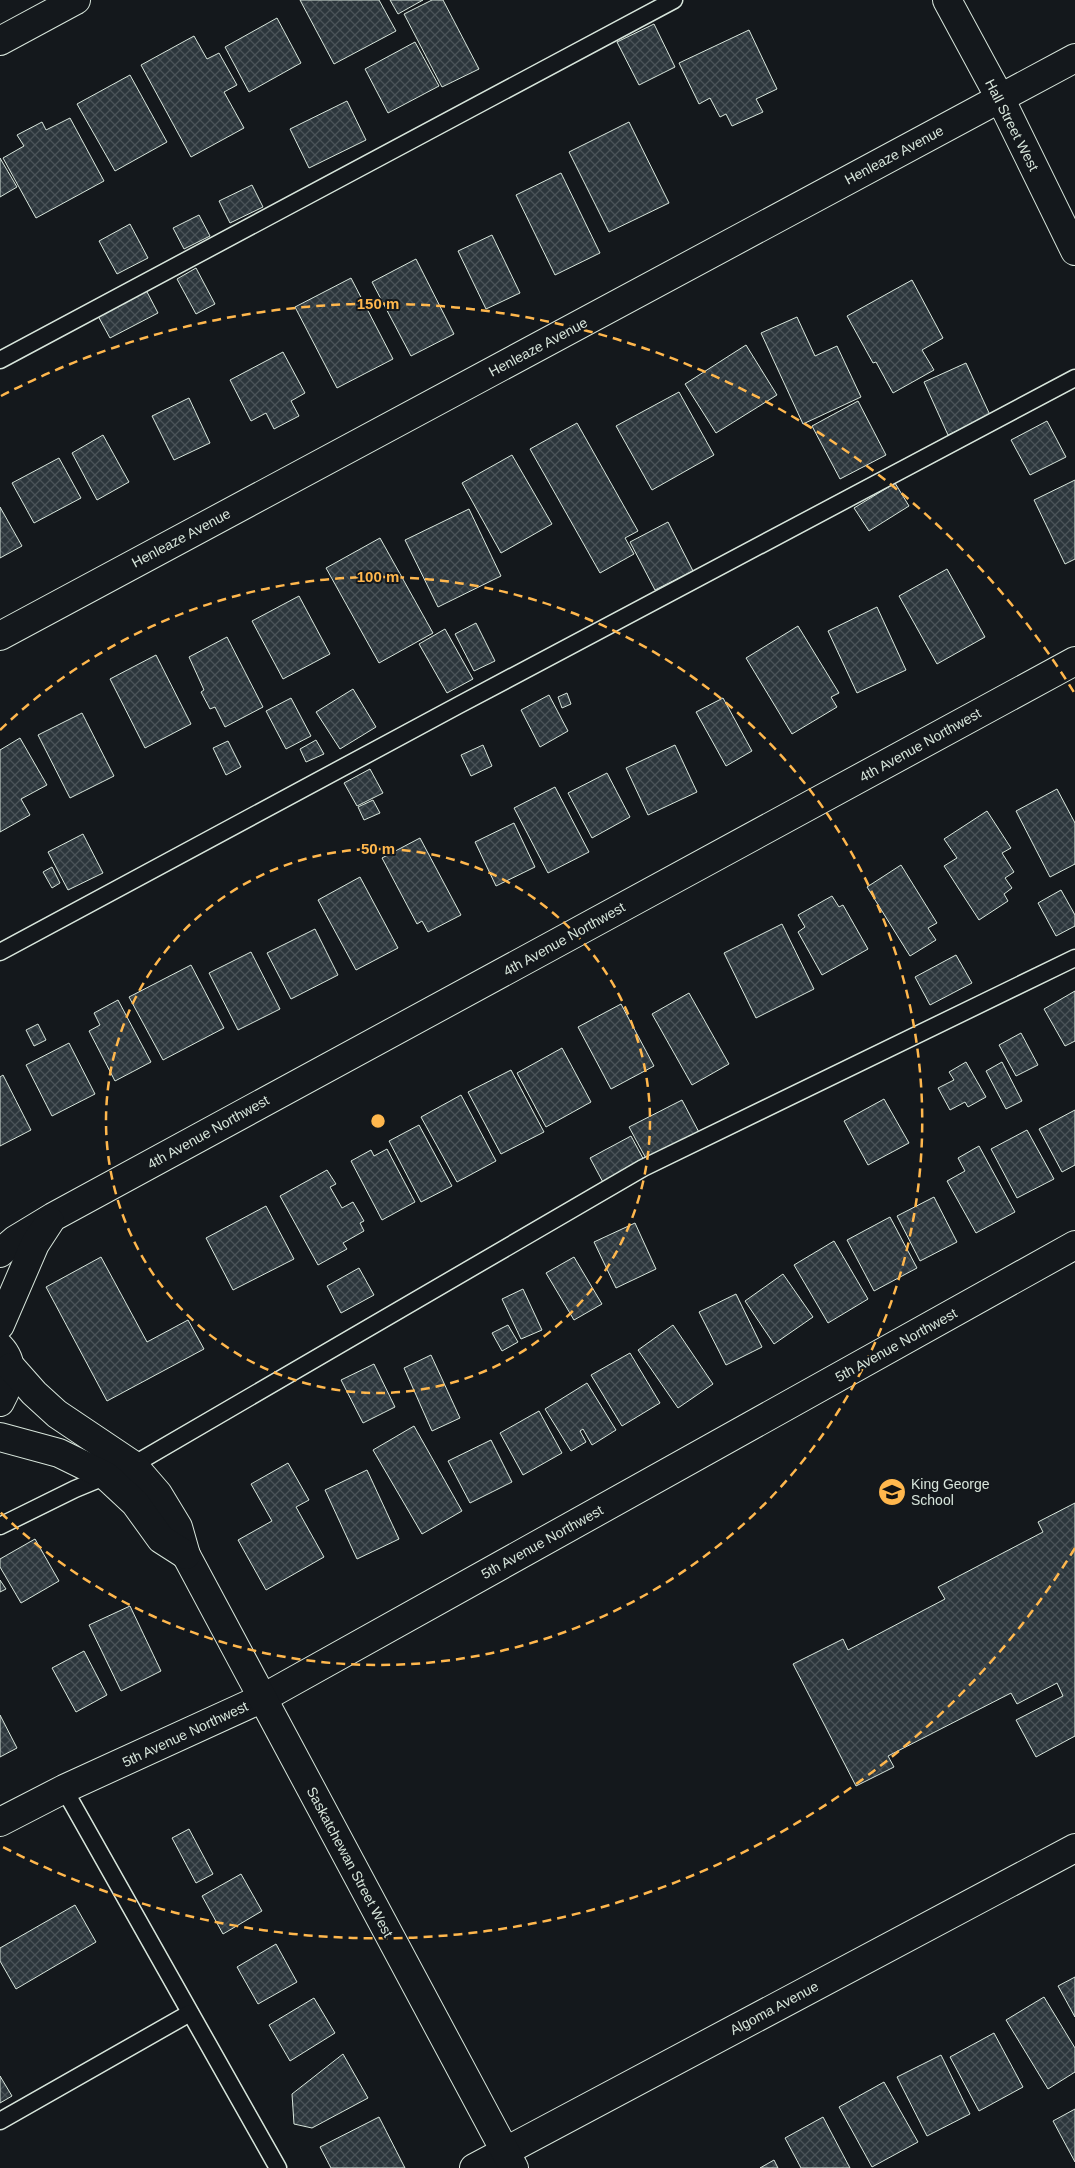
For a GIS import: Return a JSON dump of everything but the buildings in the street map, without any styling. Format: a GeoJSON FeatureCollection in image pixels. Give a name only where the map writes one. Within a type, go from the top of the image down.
{"type":"FeatureCollection","features":[{"type":"Feature","properties":{"kind":"street"},"geometry":{"type":"LineString","coordinates":[[0,41],[76,0]]}},
{"type":"Feature","properties":{"kind":"street","name":"Hall Street West"},"geometry":{"type":"LineString","coordinates":[[947,0],[1000,98],[1075,251]]}},
{"type":"Feature","properties":{"kind":"street","name":"Henleaze Avenue"},"geometry":{"type":"LineString","coordinates":[[0,636],[1075,58]]}},
{"type":"Feature","properties":{"kind":"street","name":"4th Avenue Northwest"},"geometry":{"type":"LineString","coordinates":[[0,1253],[15,1240],[53,1217],[1075,661]]}},
{"type":"Feature","properties":{"kind":"street","name":"4th Avenue Northwest"},"geometry":{"type":"LineString","coordinates":[[0,1325],[35,1244],[53,1217]]}},
{"type":"Feature","properties":{"kind":"street","name":"5th Avenue Northwest"},"geometry":{"type":"LineString","coordinates":[[0,1822],[64,1789],[262,1698],[1075,1245]]}},
{"type":"Feature","properties":{"kind":"street"},"geometry":{"type":"LineString","coordinates":[[0,1402],[8,1388],[5,1357]]}},
{"type":"Feature","properties":{"kind":"street","name":"Saskatchewan Street West"},"geometry":{"type":"LineString","coordinates":[[5,1357],[34,1393],[56,1414],[133,1465],[158,1494],[178,1527],[186,1555],[509,2160]]}},
{"type":"Feature","properties":{"kind":"street","name":"Saskatchewan Street West"},"geometry":{"type":"LineString","coordinates":[[0,1437],[59,1453],[106,1476],[135,1503],[161,1539],[186,1555]]}},
{"type":"Feature","properties":{"kind":"street","name":"Algoma Avenue"},"geometry":{"type":"LineString","coordinates":[[474,2168],[509,2160],[1075,1848]]}},
{"type":"Feature","properties":{"kind":"lane"},"geometry":{"type":"LineString","coordinates":[[0,360],[674,0]]}},
{"type":"Feature","properties":{"kind":"lane"},"geometry":{"type":"LineString","coordinates":[[0,952],[1075,378]]}},
{"type":"Feature","properties":{"kind":"lane"},"geometry":{"type":"LineString","coordinates":[[0,1526],[75,1489],[133,1465],[643,1168],[1075,958]]}},
{"type":"Feature","properties":{"kind":"lane"},"geometry":{"type":"LineString","coordinates":[[64,1789],[278,2168]]}},
{"type":"Feature","properties":{"kind":"lane"},"geometry":{"type":"LineString","coordinates":[[0,2121],[190,2013]]}},
{"type":"Feature","properties":{"kind":"place","name":"King George School"},"geometry":{"type":"Point","coordinates":[892,1492]}}]}
